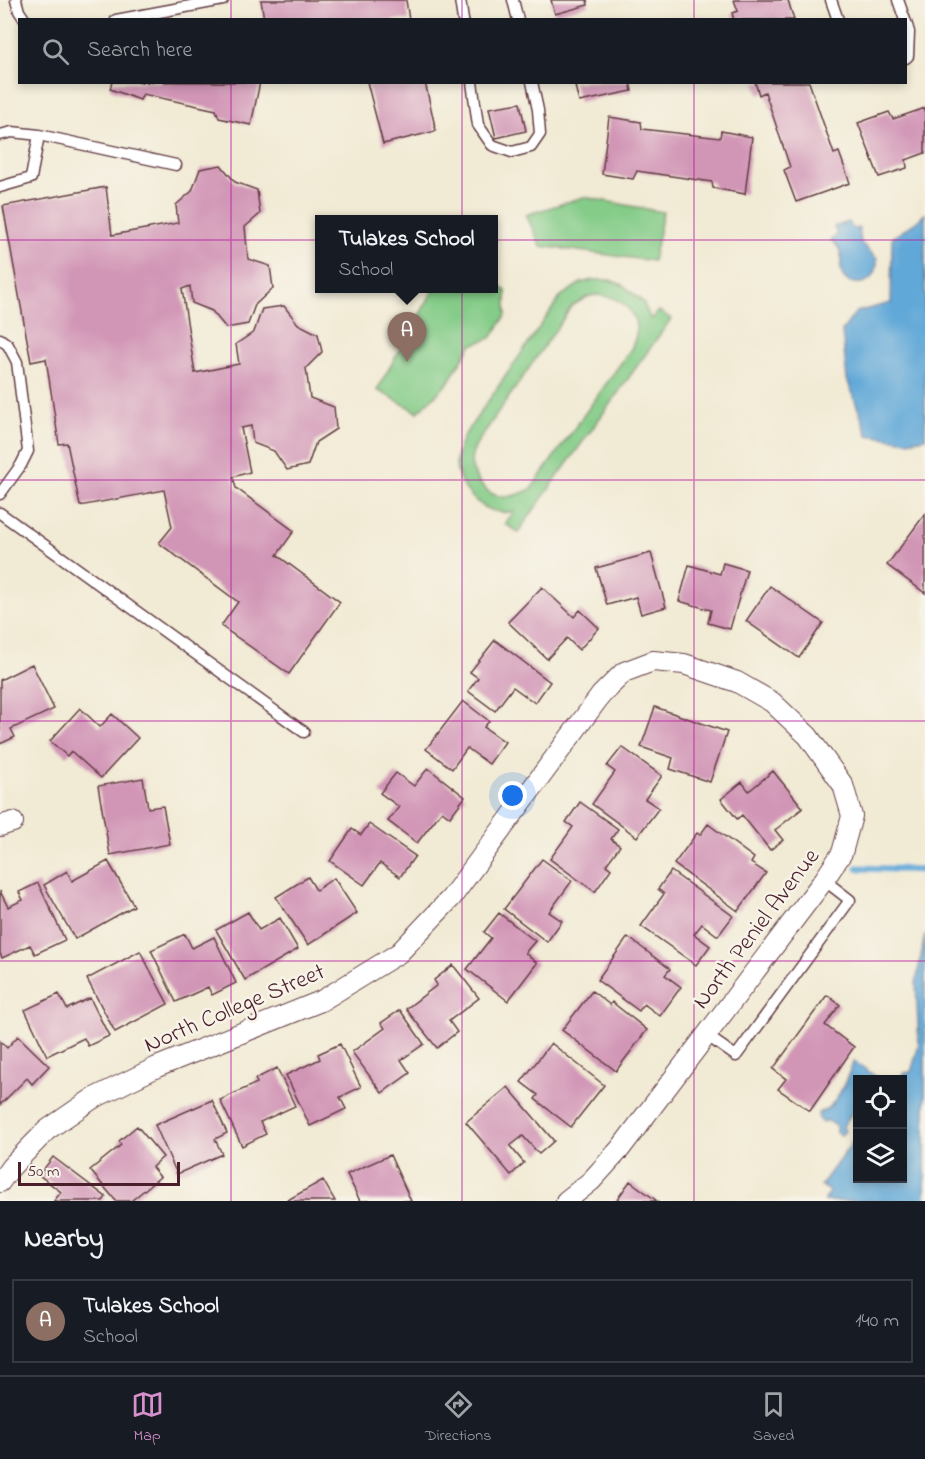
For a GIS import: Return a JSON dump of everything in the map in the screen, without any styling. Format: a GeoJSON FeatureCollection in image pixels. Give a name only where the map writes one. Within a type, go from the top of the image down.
{"type":"FeatureCollection","features":[{"type":"Feature","properties":{"kind":"street","name":"North College Street"},"geometry":{"type":"LineString","coordinates":[[0,1182],[11,1167],[48,1130],[92,1099],[157,1067],[321,1001],[399,953],[451,898],[601,694],[624,672],[654,661],[684,664],[737,682]]}},
{"type":"Feature","properties":{"kind":"street","name":"North Peniel Avenue"},"geometry":{"type":"LineString","coordinates":[[571,1200],[620,1149],[842,853],[852,816],[843,785],[808,736],[772,702],[737,682]]}},
{"type":"Feature","properties":{"kind":"lane"},"geometry":{"type":"LineString","coordinates":[[16,0],[24,18]]}},
{"type":"Feature","properties":{"kind":"lane"},"geometry":{"type":"LineString","coordinates":[[127,18],[223,0]]}},
{"type":"Feature","properties":{"kind":"lane"},"geometry":{"type":"LineString","coordinates":[[460,0],[463,18]]}},
{"type":"Feature","properties":{"kind":"lane"},"geometry":{"type":"LineString","coordinates":[[513,0],[518,18]]}},
{"type":"Feature","properties":{"kind":"lane"},"geometry":{"type":"LineString","coordinates":[[831,0],[837,18]]}},
{"type":"Feature","properties":{"kind":"lane"},"geometry":{"type":"LineString","coordinates":[[898,0],[904,18]]}},
{"type":"Feature","properties":{"kind":"lane"},"geometry":{"type":"LineString","coordinates":[[907,27],[909,33],[907,57]]}},
{"type":"Feature","properties":{"kind":"lane"},"geometry":{"type":"LineString","coordinates":[[472,84],[478,125],[492,146],[512,152],[531,147],[540,134],[532,84]]}},
{"type":"Feature","properties":{"kind":"lane"},"geometry":{"type":"LineString","coordinates":[[0,135],[12,132],[39,135],[176,165]]}},
{"type":"Feature","properties":{"kind":"lane"},"geometry":{"type":"LineString","coordinates":[[0,187],[31,178],[39,135]]}},
{"type":"Feature","properties":{"kind":"lane"},"geometry":{"type":"LineString","coordinates":[[0,339],[9,345],[17,362],[28,451],[0,494]]}},
{"type":"Feature","properties":{"kind":"lane"},"geometry":{"type":"LineString","coordinates":[[0,513],[304,732]]}},
{"type":"Feature","properties":{"kind":"lane"},"geometry":{"type":"LineString","coordinates":[[706,1035],[736,1056],[850,900],[824,880]]}},
{"type":"Feature","properties":{"kind":"green space"},"geometry":{"type":"Polygon","coordinates":[[[584,197],[663,212],[653,261],[541,246],[526,215],[584,197]]]}},
{"type":"Feature","properties":{"kind":"green space"},"geometry":{"type":"Polygon","coordinates":[[[610,280],[623,285],[643,302],[651,320],[659,311],[671,319],[518,532],[505,524],[514,511],[492,510],[484,507],[470,495],[457,471],[457,452],[464,436],[561,296],[581,283],[610,280]],[[603,296],[587,297],[572,306],[477,443],[472,456],[472,467],[480,483],[491,493],[510,497],[531,489],[631,349],[636,335],[634,318],[619,301],[603,296]]]}},
{"type":"Feature","properties":{"kind":"green space"},"geometry":{"type":"Polygon","coordinates":[[[498,285],[506,291],[506,315],[491,338],[471,345],[447,384],[418,412],[377,390],[432,293],[498,293],[498,285]]]}},
{"type":"Feature","properties":{"kind":"water"},"geometry":{"type":"Polygon","coordinates":[[[925,214],[925,438],[907,441],[868,435],[847,379],[842,331],[856,312],[891,303],[892,238],[925,214]]]}},
{"type":"Feature","properties":{"kind":"water"},"geometry":{"type":"Polygon","coordinates":[[[849,222],[853,229],[859,228],[861,243],[877,259],[875,273],[864,282],[850,282],[843,276],[840,251],[831,240],[837,235],[834,227],[849,222]]]}},
{"type":"Feature","properties":{"kind":"water"},"geometry":{"type":"Polygon","coordinates":[[[925,934],[925,1201],[825,1201],[829,1191],[821,1185],[853,1141],[853,1183],[907,1183],[907,1075],[902,1075],[911,1072],[919,1045],[916,983],[925,934]]]}},
{"type":"Feature","properties":{"kind":"water"},"geometry":{"type":"Polygon","coordinates":[[[854,1061],[873,1075],[853,1075],[853,1112],[843,1126],[845,1131],[841,1135],[836,1133],[836,1126],[827,1120],[823,1123],[819,1120],[818,1113],[831,1105],[845,1083],[854,1061]]]}},
{"type":"Feature","properties":{"kind":"building"},"geometry":{"type":"Polygon","coordinates":[[[261,0],[406,0],[409,18],[264,18],[261,0]]]}},
{"type":"Feature","properties":{"kind":"building"},"geometry":{"type":"Polygon","coordinates":[[[551,0],[587,0],[588,5],[555,14],[551,0]]]}},
{"type":"Feature","properties":{"kind":"building"},"geometry":{"type":"Polygon","coordinates":[[[734,0],[788,0],[793,18],[733,18],[732,13],[738,11],[734,0]]]}},
{"type":"Feature","properties":{"kind":"building"},"geometry":{"type":"Polygon","coordinates":[[[111,84],[260,84],[251,125],[219,118],[216,110],[143,94],[140,100],[110,89],[111,84]]]}},
{"type":"Feature","properties":{"kind":"building"},"geometry":{"type":"Polygon","coordinates":[[[368,84],[425,84],[436,131],[383,144],[368,84]]]}},
{"type":"Feature","properties":{"kind":"building"},"geometry":{"type":"Polygon","coordinates":[[[574,84],[630,84],[632,91],[579,102],[574,84]]]}},
{"type":"Feature","properties":{"kind":"building"},"geometry":{"type":"Polygon","coordinates":[[[756,84],[810,84],[834,154],[839,152],[850,183],[796,202],[784,170],[790,167],[765,92],[759,95],[756,84]]]}},
{"type":"Feature","properties":{"kind":"building"},"geometry":{"type":"Polygon","coordinates":[[[520,103],[526,131],[496,138],[489,108],[520,103]]]}},
{"type":"Feature","properties":{"kind":"building"},"geometry":{"type":"Polygon","coordinates":[[[925,108],[925,153],[906,160],[907,168],[879,177],[858,123],[889,112],[893,119],[925,108]]]}},
{"type":"Feature","properties":{"kind":"building"},"geometry":{"type":"Polygon","coordinates":[[[609,117],[641,122],[642,129],[720,138],[721,131],[752,137],[745,194],[713,188],[712,182],[637,171],[633,179],[602,174],[609,117]]]}},
{"type":"Feature","properties":{"kind":"building"},"geometry":{"type":"Polygon","coordinates":[[[221,165],[235,182],[257,190],[260,214],[245,227],[248,259],[270,266],[273,288],[255,305],[248,324],[226,328],[212,311],[192,303],[190,286],[182,289],[195,373],[239,364],[236,344],[254,332],[262,309],[284,306],[298,324],[318,334],[322,352],[306,368],[310,398],[334,407],[336,429],[316,442],[308,465],[287,470],[274,451],[253,443],[251,426],[241,428],[250,472],[233,477],[236,488],[294,531],[277,555],[340,602],[289,674],[221,626],[238,602],[159,543],[172,527],[164,490],[80,506],[67,443],[59,444],[46,359],[31,362],[3,206],[106,187],[112,235],[178,223],[176,205],[192,191],[200,169],[221,165]]]}},
{"type":"Feature","properties":{"kind":"building"},"geometry":{"type":"Polygon","coordinates":[[[925,514],[925,593],[887,565],[925,514]]]}},
{"type":"Feature","properties":{"kind":"building"},"geometry":{"type":"Polygon","coordinates":[[[651,553],[666,607],[641,614],[636,597],[607,605],[596,568],[651,553]]]}},
{"type":"Feature","properties":{"kind":"building"},"geometry":{"type":"Polygon","coordinates":[[[723,563],[747,570],[730,629],[708,623],[711,610],[679,601],[689,565],[720,574],[723,563]]]}},
{"type":"Feature","properties":{"kind":"building"},"geometry":{"type":"Polygon","coordinates":[[[770,586],[823,623],[799,658],[746,621],[770,586]]]}},
{"type":"Feature","properties":{"kind":"building"},"geometry":{"type":"Polygon","coordinates":[[[542,587],[574,617],[580,610],[599,628],[579,650],[567,638],[547,659],[508,622],[542,587]]]}},
{"type":"Feature","properties":{"kind":"building"},"geometry":{"type":"Polygon","coordinates":[[[495,640],[550,682],[535,703],[513,687],[495,711],[468,691],[478,678],[470,672],[495,640]]]}},
{"type":"Feature","properties":{"kind":"building"},"geometry":{"type":"Polygon","coordinates":[[[32,664],[54,709],[11,729],[15,737],[0,744],[0,680],[32,664]]]}},
{"type":"Feature","properties":{"kind":"building"},"geometry":{"type":"Polygon","coordinates":[[[463,701],[489,721],[484,727],[505,742],[489,764],[467,748],[452,769],[426,749],[463,701]]]}},
{"type":"Feature","properties":{"kind":"building"},"geometry":{"type":"Polygon","coordinates":[[[655,707],[727,732],[710,782],[670,769],[673,758],[641,747],[655,707]]]}},
{"type":"Feature","properties":{"kind":"building"},"geometry":{"type":"Polygon","coordinates":[[[80,708],[100,727],[112,714],[138,738],[101,778],[71,751],[67,756],[50,741],[80,708]]]}},
{"type":"Feature","properties":{"kind":"building"},"geometry":{"type":"Polygon","coordinates":[[[622,747],[662,776],[645,799],[659,808],[637,837],[592,804],[615,772],[607,766],[622,747]]]}},
{"type":"Feature","properties":{"kind":"building"},"geometry":{"type":"Polygon","coordinates":[[[428,768],[465,797],[450,817],[442,811],[417,843],[388,821],[399,807],[380,793],[396,773],[414,786],[428,768]]]}},
{"type":"Feature","properties":{"kind":"building"},"geometry":{"type":"Polygon","coordinates":[[[773,771],[803,808],[775,830],[783,840],[770,850],[742,815],[737,819],[721,799],[742,782],[749,791],[773,771]]]}},
{"type":"Feature","properties":{"kind":"building"},"geometry":{"type":"Polygon","coordinates":[[[143,778],[148,808],[163,806],[170,844],[110,855],[98,786],[143,778]]]}},
{"type":"Feature","properties":{"kind":"building"},"geometry":{"type":"Polygon","coordinates":[[[580,802],[618,829],[611,839],[620,846],[606,865],[611,869],[595,892],[550,859],[573,827],[566,822],[580,802]]]}},
{"type":"Feature","properties":{"kind":"building"},"geometry":{"type":"Polygon","coordinates":[[[369,824],[415,856],[400,877],[380,863],[364,885],[330,861],[352,829],[361,835],[369,824]]]}},
{"type":"Feature","properties":{"kind":"building"},"geometry":{"type":"Polygon","coordinates":[[[708,824],[754,858],[751,863],[766,873],[738,911],[674,864],[697,833],[700,835],[708,824]]]}},
{"type":"Feature","properties":{"kind":"building"},"geometry":{"type":"Polygon","coordinates":[[[542,859],[572,881],[549,912],[562,921],[547,942],[504,909],[542,859]]]}},
{"type":"Feature","properties":{"kind":"building"},"geometry":{"type":"Polygon","coordinates":[[[108,861],[134,906],[75,939],[44,885],[67,871],[72,881],[108,861]]]}},
{"type":"Feature","properties":{"kind":"building"},"geometry":{"type":"Polygon","coordinates":[[[671,871],[733,916],[718,936],[702,924],[694,934],[710,946],[696,965],[641,926],[664,894],[658,889],[671,871]]]}},
{"type":"Feature","properties":{"kind":"building"},"geometry":{"type":"Polygon","coordinates":[[[308,877],[316,890],[334,878],[357,913],[308,945],[276,897],[308,877]]]}},
{"type":"Feature","properties":{"kind":"building"},"geometry":{"type":"Polygon","coordinates":[[[38,883],[65,940],[35,954],[30,945],[2,958],[0,953],[0,891],[8,907],[23,900],[19,892],[38,883]]]}},
{"type":"Feature","properties":{"kind":"building"},"geometry":{"type":"Polygon","coordinates":[[[248,912],[259,930],[280,918],[298,949],[245,980],[216,930],[248,912]]]}},
{"type":"Feature","properties":{"kind":"building"},"geometry":{"type":"Polygon","coordinates":[[[499,913],[535,941],[525,953],[537,963],[508,1001],[467,969],[491,938],[484,932],[499,913]]]}},
{"type":"Feature","properties":{"kind":"building"},"geometry":{"type":"Polygon","coordinates":[[[185,934],[192,948],[214,937],[236,983],[212,995],[208,987],[176,1002],[151,950],[185,934]]]}},
{"type":"Feature","properties":{"kind":"building"},"geometry":{"type":"Polygon","coordinates":[[[628,937],[670,969],[665,975],[681,987],[660,1016],[644,1004],[639,1011],[597,980],[628,937]]]}},
{"type":"Feature","properties":{"kind":"building"},"geometry":{"type":"Polygon","coordinates":[[[140,951],[168,1004],[115,1032],[87,979],[140,951]]]}},
{"type":"Feature","properties":{"kind":"building"},"geometry":{"type":"Polygon","coordinates":[[[453,965],[479,998],[449,1021],[457,1032],[437,1048],[406,1009],[437,985],[434,980],[453,965]]]}},
{"type":"Feature","properties":{"kind":"building"},"geometry":{"type":"Polygon","coordinates":[[[592,991],[610,1005],[612,1002],[647,1030],[616,1071],[562,1030],[592,991]]]}},
{"type":"Feature","properties":{"kind":"building"},"geometry":{"type":"Polygon","coordinates":[[[59,994],[67,1009],[90,998],[109,1036],[88,1046],[84,1038],[47,1056],[25,1010],[59,994]]]}},
{"type":"Feature","properties":{"kind":"building"},"geometry":{"type":"Polygon","coordinates":[[[827,995],[840,1005],[825,1025],[854,1047],[810,1111],[778,1089],[786,1079],[773,1069],[827,995]]]}},
{"type":"Feature","properties":{"kind":"building"},"geometry":{"type":"Polygon","coordinates":[[[400,1010],[424,1044],[401,1060],[410,1073],[382,1093],[352,1052],[385,1028],[381,1023],[400,1010]]]}},
{"type":"Feature","properties":{"kind":"building"},"geometry":{"type":"Polygon","coordinates":[[[18,1036],[49,1066],[32,1084],[27,1078],[0,1105],[0,1041],[7,1048],[18,1036]]]}},
{"type":"Feature","properties":{"kind":"building"},"geometry":{"type":"Polygon","coordinates":[[[551,1043],[604,1085],[571,1127],[535,1099],[538,1095],[521,1082],[551,1043]]]}},
{"type":"Feature","properties":{"kind":"building"},"geometry":{"type":"Polygon","coordinates":[[[340,1044],[361,1087],[340,1097],[346,1109],[310,1126],[286,1075],[320,1059],[318,1054],[340,1044]]]}},
{"type":"Feature","properties":{"kind":"building"},"geometry":{"type":"Polygon","coordinates":[[[277,1068],[295,1106],[260,1122],[266,1134],[242,1146],[220,1100],[257,1083],[255,1079],[277,1068]]]}},
{"type":"Feature","properties":{"kind":"building"},"geometry":{"type":"Polygon","coordinates":[[[508,1087],[554,1141],[539,1154],[523,1136],[510,1146],[524,1163],[511,1175],[466,1122],[508,1087]]]}},
{"type":"Feature","properties":{"kind":"building"},"geometry":{"type":"Polygon","coordinates":[[[212,1100],[227,1133],[215,1139],[222,1154],[177,1174],[155,1125],[212,1100]]]}},
{"type":"Feature","properties":{"kind":"building"},"geometry":{"type":"Polygon","coordinates":[[[137,1126],[163,1157],[152,1167],[160,1177],[131,1201],[116,1201],[90,1170],[121,1145],[119,1141],[137,1126]]]}},
{"type":"Feature","properties":{"kind":"building"},"geometry":{"type":"Polygon","coordinates":[[[390,1155],[411,1201],[360,1201],[347,1174],[390,1155]]]}},
{"type":"Feature","properties":{"kind":"building"},"geometry":{"type":"Polygon","coordinates":[[[53,1157],[106,1197],[103,1201],[54,1201],[61,1192],[39,1175],[53,1157]]]}},
{"type":"Feature","properties":{"kind":"building"},"geometry":{"type":"Polygon","coordinates":[[[323,1180],[335,1201],[286,1201],[323,1180]]]}},
{"type":"Feature","properties":{"kind":"building"},"geometry":{"type":"Polygon","coordinates":[[[630,1181],[657,1201],[616,1201],[630,1181]]]}},
{"type":"Feature","properties":{"kind":"waterway"},"geometry":{"type":"LineString","coordinates":[[858,868],[925,870]]}},
{"type":"Feature","properties":{"kind":"place","name":"Tulakes School"},"geometry":{"type":"Point","coordinates":[407,362]}}]}
